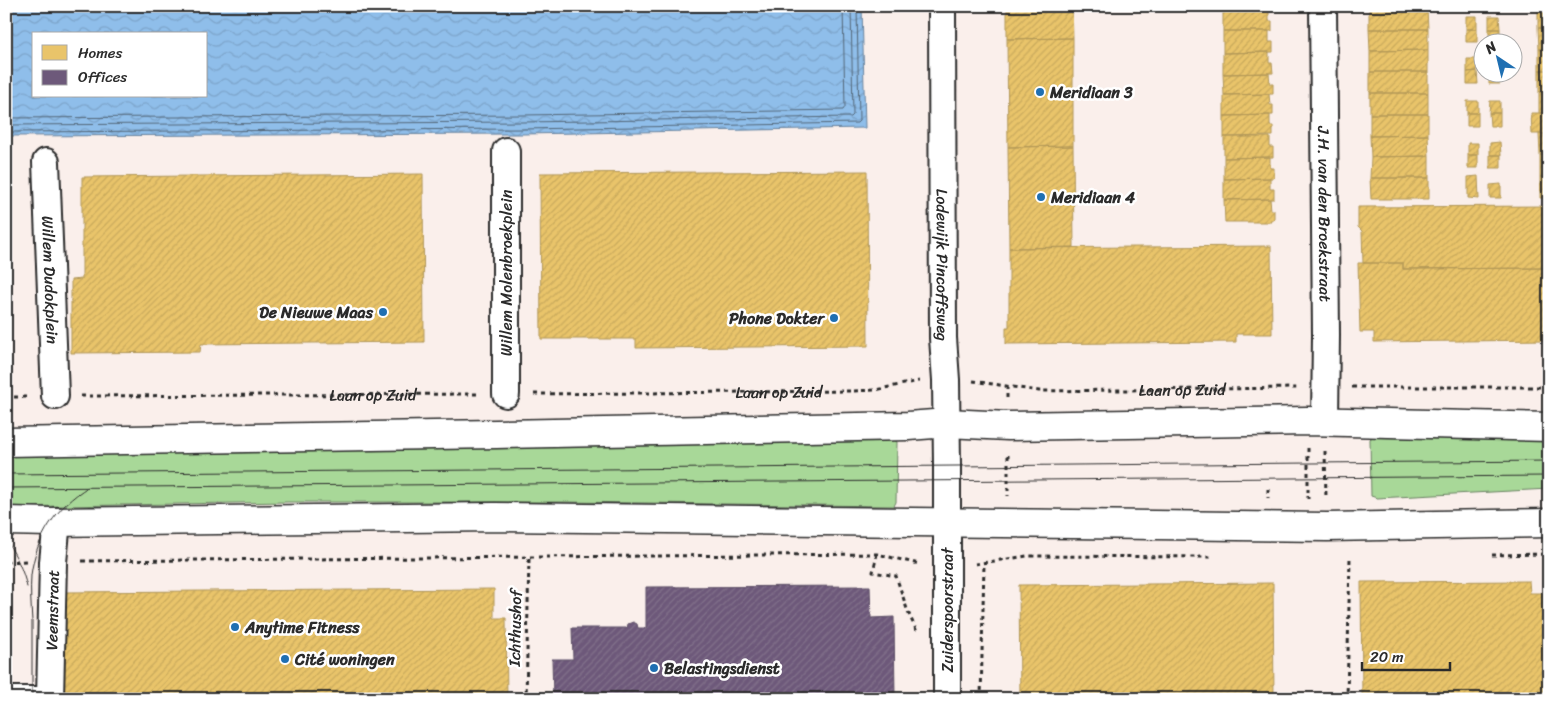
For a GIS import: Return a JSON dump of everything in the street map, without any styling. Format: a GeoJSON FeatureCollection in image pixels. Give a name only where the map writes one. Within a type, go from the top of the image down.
{"type":"FeatureCollection","features":[{"type":"Feature","properties":{"kind":"main road","name":"Laan op Zuid"},"geometry":{"type":"LineString","coordinates":[[6,442],[516,434],[901,426],[947,423],[1008,426],[1316,421],[1549,427]]}},
{"type":"Feature","properties":{"kind":"main road"},"geometry":{"type":"LineString","coordinates":[[6,521],[504,517],[1317,526],[1549,523]]}},
{"type":"Feature","properties":{"kind":"street","name":"Lodewijk Pincoffsweg"},"geometry":{"type":"LineString","coordinates":[[942,6],[943,338],[947,423],[947,522]]}},
{"type":"Feature","properties":{"kind":"street","name":"J.H. van den Broekstraat"},"geometry":{"type":"LineString","coordinates":[[1316,421],[1326,387],[1324,6]]}},
{"type":"Feature","properties":{"kind":"street","name":"Willem Molenbroekplein"},"geometry":{"type":"LineString","coordinates":[[506,152],[506,394]]}},
{"type":"Feature","properties":{"kind":"street","name":"Willem Dudokplein"},"geometry":{"type":"LineString","coordinates":[[46,162],[55,396]]}},
{"type":"Feature","properties":{"kind":"street","name":"Veemstraat"},"geometry":{"type":"LineString","coordinates":[[50,696],[52,562],[57,521]]}},
{"type":"Feature","properties":{"kind":"street","name":"Zuiderspoorstraat"},"geometry":{"type":"LineString","coordinates":[[947,522],[947,699]]}},
{"type":"Feature","properties":{"kind":"lane"},"geometry":{"type":"LineString","coordinates":[[6,694],[50,696]]}},
{"type":"Feature","properties":{"kind":"path","name":"Laan op Zuid"},"geometry":{"type":"LineString","coordinates":[[6,397],[854,391],[875,390],[919,381],[946,380],[966,380],[1039,391],[1326,387],[1549,388]]}},
{"type":"Feature","properties":{"kind":"path"},"geometry":{"type":"LineString","coordinates":[[1007,386],[1008,559]]}},
{"type":"Feature","properties":{"kind":"path"},"geometry":{"type":"LineString","coordinates":[[1316,421],[1325,470],[1317,526]]}},
{"type":"Feature","properties":{"kind":"path"},"geometry":{"type":"LineString","coordinates":[[1316,421],[1317,526]]}},
{"type":"Feature","properties":{"kind":"path"},"geometry":{"type":"LineString","coordinates":[[6,562],[877,554],[923,566],[947,566],[984,564],[1026,556],[1216,557]]}},
{"type":"Feature","properties":{"kind":"path"},"geometry":{"type":"LineString","coordinates":[[877,554],[873,572],[896,576],[908,612],[920,637]]}},
{"type":"Feature","properties":{"kind":"path"},"geometry":{"type":"LineString","coordinates":[[1489,555],[1549,554]]}},
{"type":"Feature","properties":{"kind":"path"},"geometry":{"type":"LineString","coordinates":[[1342,557],[1360,557]]}},
{"type":"Feature","properties":{"kind":"path"},"geometry":{"type":"LineString","coordinates":[[1347,699],[1350,557]]}},
{"type":"Feature","properties":{"kind":"path","name":"Ichthushof"},"geometry":{"type":"LineString","coordinates":[[526,699],[529,558]]}},
{"type":"Feature","properties":{"kind":"path"},"geometry":{"type":"LineString","coordinates":[[981,699],[984,564]]}},
{"type":"Feature","properties":{"kind":"green space"},"geometry":{"type":"Polygon","coordinates":[[[1375,435],[1549,440],[1549,489],[1377,498],[1371,496],[1370,439],[1375,435]]]}},
{"type":"Feature","properties":{"kind":"green space"},"geometry":{"type":"Polygon","coordinates":[[[894,440],[897,442],[896,502],[894,506],[566,502],[288,502],[6,507],[6,454],[224,453],[894,440]]]}},
{"type":"Feature","properties":{"kind":"water"},"geometry":{"type":"Polygon","coordinates":[[[6,6],[862,6],[865,128],[523,134],[6,136],[6,6]]]}},
{"type":"Feature","properties":{"kind":"building: Homes"},"geometry":{"type":"Polygon","coordinates":[[[1007,6],[1072,6],[1073,38],[1007,39],[1007,6]]]}},
{"type":"Feature","properties":{"kind":"building: Homes"},"geometry":{"type":"Polygon","coordinates":[[[1223,6],[1272,6],[1272,10],[1223,10],[1223,6]]]}},
{"type":"Feature","properties":{"kind":"building: Homes"},"geometry":{"type":"Polygon","coordinates":[[[1369,6],[1427,6],[1427,8],[1369,8],[1369,6]]]}},
{"type":"Feature","properties":{"kind":"building: Homes"},"geometry":{"type":"Polygon","coordinates":[[[1538,7],[1549,7],[1549,28],[1538,28],[1538,7]]]}},
{"type":"Feature","properties":{"kind":"building: Homes"},"geometry":{"type":"Polygon","coordinates":[[[1369,8],[1427,8],[1428,29],[1369,29],[1369,8]]]}},
{"type":"Feature","properties":{"kind":"building: Homes"},"geometry":{"type":"Polygon","coordinates":[[[1223,10],[1269,10],[1269,21],[1272,21],[1272,31],[1223,31],[1223,10]]]}},
{"type":"Feature","properties":{"kind":"building: Homes"},"geometry":{"type":"Polygon","coordinates":[[[1466,16],[1477,16],[1477,29],[1466,29],[1466,16]]]}},
{"type":"Feature","properties":{"kind":"building: Homes"},"geometry":{"type":"Polygon","coordinates":[[[1489,16],[1499,16],[1500,29],[1489,29],[1489,16]]]}},
{"type":"Feature","properties":{"kind":"building: Homes"},"geometry":{"type":"Polygon","coordinates":[[[1538,28],[1549,28],[1549,49],[1539,49],[1538,28]]]}},
{"type":"Feature","properties":{"kind":"building: Homes"},"geometry":{"type":"Polygon","coordinates":[[[1369,29],[1428,29],[1428,50],[1370,51],[1369,29]]]}},
{"type":"Feature","properties":{"kind":"building: Homes"},"geometry":{"type":"Polygon","coordinates":[[[1466,29],[1477,29],[1477,32],[1472,32],[1472,42],[1466,42],[1466,29]]]}},
{"type":"Feature","properties":{"kind":"building: Homes"},"geometry":{"type":"Polygon","coordinates":[[[1489,29],[1500,29],[1500,32],[1489,32],[1489,29]]]}},
{"type":"Feature","properties":{"kind":"building: Homes"},"geometry":{"type":"Polygon","coordinates":[[[1223,31],[1269,31],[1269,42],[1273,42],[1273,52],[1223,53],[1223,31]]]}},
{"type":"Feature","properties":{"kind":"building: Homes","name":"Meridiaan 3"},"geometry":{"type":"Polygon","coordinates":[[[1073,38],[1073,146],[1008,147],[1007,39],[1073,38]]]}},
{"type":"Feature","properties":{"kind":"building: Homes"},"geometry":{"type":"Polygon","coordinates":[[[1539,49],[1549,49],[1549,70],[1539,70],[1539,49]]]}},
{"type":"Feature","properties":{"kind":"building: Homes"},"geometry":{"type":"Polygon","coordinates":[[[1428,50],[1428,72],[1370,72],[1370,51],[1428,50]]]}},
{"type":"Feature","properties":{"kind":"building: Homes"},"geometry":{"type":"Polygon","coordinates":[[[1269,52],[1269,63],[1272,63],[1273,73],[1223,74],[1223,53],[1269,52]]]}},
{"type":"Feature","properties":{"kind":"building: Homes"},"geometry":{"type":"Polygon","coordinates":[[[1467,59],[1472,59],[1472,72],[1467,72],[1467,59]]]}},
{"type":"Feature","properties":{"kind":"building: Homes"},"geometry":{"type":"Polygon","coordinates":[[[1539,70],[1549,70],[1549,92],[1539,92],[1539,70]]]}},
{"type":"Feature","properties":{"kind":"building: Homes"},"geometry":{"type":"Polygon","coordinates":[[[1370,72],[1428,72],[1428,93],[1370,93],[1370,72]]]}},
{"type":"Feature","properties":{"kind":"building: Homes"},"geometry":{"type":"Polygon","coordinates":[[[1467,72],[1472,72],[1472,82],[1478,82],[1478,84],[1467,84],[1467,72]]]}},
{"type":"Feature","properties":{"kind":"building: Homes"},"geometry":{"type":"Polygon","coordinates":[[[1269,73],[1270,84],[1273,84],[1273,94],[1224,95],[1223,74],[1269,73]]]}},
{"type":"Feature","properties":{"kind":"building: Homes"},"geometry":{"type":"Polygon","coordinates":[[[1489,82],[1500,82],[1500,84],[1489,84],[1489,82]]]}},
{"type":"Feature","properties":{"kind":"building: Homes"},"geometry":{"type":"Polygon","coordinates":[[[1539,92],[1549,92],[1549,113],[1539,113],[1539,92]]]}},
{"type":"Feature","properties":{"kind":"building: Homes"},"geometry":{"type":"Polygon","coordinates":[[[1370,93],[1428,93],[1428,114],[1370,114],[1370,93]]]}},
{"type":"Feature","properties":{"kind":"building: Homes"},"geometry":{"type":"Polygon","coordinates":[[[1269,94],[1270,105],[1273,105],[1273,115],[1224,116],[1224,95],[1269,94]]]}},
{"type":"Feature","properties":{"kind":"building: Homes"},"geometry":{"type":"Polygon","coordinates":[[[1467,101],[1478,101],[1478,113],[1467,113],[1467,101]]]}},
{"type":"Feature","properties":{"kind":"building: Homes"},"geometry":{"type":"Polygon","coordinates":[[[1490,101],[1500,101],[1500,113],[1489,113],[1490,101]]]}},
{"type":"Feature","properties":{"kind":"building: Homes"},"geometry":{"type":"Polygon","coordinates":[[[1467,113],[1478,113],[1478,126],[1467,126],[1467,113]]]}},
{"type":"Feature","properties":{"kind":"building: Homes"},"geometry":{"type":"Polygon","coordinates":[[[1489,113],[1500,113],[1500,126],[1490,126],[1489,113]]]}},
{"type":"Feature","properties":{"kind":"building: Homes"},"geometry":{"type":"Polygon","coordinates":[[[1531,113],[1549,113],[1549,134],[1532,134],[1531,113]]]}},
{"type":"Feature","properties":{"kind":"building: Homes"},"geometry":{"type":"Polygon","coordinates":[[[1370,114],[1428,114],[1428,135],[1370,136],[1370,114]]]}},
{"type":"Feature","properties":{"kind":"building: Homes"},"geometry":{"type":"Polygon","coordinates":[[[1270,115],[1270,126],[1273,126],[1273,136],[1224,137],[1224,116],[1270,115]]]}},
{"type":"Feature","properties":{"kind":"building: Homes"},"geometry":{"type":"Polygon","coordinates":[[[1539,134],[1549,134],[1549,155],[1540,155],[1539,134]]]}},
{"type":"Feature","properties":{"kind":"building: Homes"},"geometry":{"type":"Polygon","coordinates":[[[1428,135],[1429,156],[1371,157],[1370,136],[1428,135]]]}},
{"type":"Feature","properties":{"kind":"building: Homes"},"geometry":{"type":"Polygon","coordinates":[[[1224,137],[1270,137],[1273,157],[1224,158],[1224,137]]]}},
{"type":"Feature","properties":{"kind":"building: Homes"},"geometry":{"type":"Polygon","coordinates":[[[1500,142],[1501,155],[1490,155],[1490,143],[1500,142]]]}},
{"type":"Feature","properties":{"kind":"building: Homes"},"geometry":{"type":"Polygon","coordinates":[[[1468,143],[1478,143],[1478,155],[1468,155],[1468,143]]]}},
{"type":"Feature","properties":{"kind":"building: Homes","name":"Meridiaan 4"},"geometry":{"type":"Polygon","coordinates":[[[1073,146],[1074,247],[1009,248],[1008,147],[1073,146]]]}},
{"type":"Feature","properties":{"kind":"building: Homes"},"geometry":{"type":"Polygon","coordinates":[[[1468,155],[1478,155],[1478,168],[1468,168],[1468,155]]]}},
{"type":"Feature","properties":{"kind":"building: Homes"},"geometry":{"type":"Polygon","coordinates":[[[1490,155],[1501,155],[1501,168],[1490,168],[1490,155]]]}},
{"type":"Feature","properties":{"kind":"building: Homes"},"geometry":{"type":"Polygon","coordinates":[[[1540,155],[1549,155],[1549,177],[1540,177],[1540,155]]]}},
{"type":"Feature","properties":{"kind":"building: Homes"},"geometry":{"type":"Polygon","coordinates":[[[1429,156],[1429,178],[1370,178],[1371,157],[1429,156]]]}},
{"type":"Feature","properties":{"kind":"building: Homes"},"geometry":{"type":"Polygon","coordinates":[[[1270,157],[1270,168],[1274,168],[1274,178],[1224,179],[1224,158],[1270,157]]]}},
{"type":"Feature","properties":{"kind":"building: Homes"},"geometry":{"type":"Polygon","coordinates":[[[867,171],[868,346],[636,348],[636,339],[541,339],[540,173],[867,171]]]}},
{"type":"Feature","properties":{"kind":"building: Homes"},"geometry":{"type":"Polygon","coordinates":[[[423,174],[424,342],[201,344],[200,352],[71,353],[71,280],[82,279],[82,177],[423,174]]]}},
{"type":"Feature","properties":{"kind":"building: Homes"},"geometry":{"type":"Polygon","coordinates":[[[1478,176],[1479,199],[1468,198],[1468,177],[1478,176]]]}},
{"type":"Feature","properties":{"kind":"building: Homes"},"geometry":{"type":"Polygon","coordinates":[[[1540,177],[1549,177],[1549,198],[1540,198],[1540,177]]]}},
{"type":"Feature","properties":{"kind":"building: Homes"},"geometry":{"type":"Polygon","coordinates":[[[1270,178],[1270,189],[1274,189],[1274,199],[1224,200],[1224,179],[1270,178]]]}},
{"type":"Feature","properties":{"kind":"building: Homes"},"geometry":{"type":"Polygon","coordinates":[[[1370,178],[1429,178],[1429,199],[1371,199],[1370,178]]]}},
{"type":"Feature","properties":{"kind":"building: Homes"},"geometry":{"type":"Polygon","coordinates":[[[1501,184],[1501,198],[1490,198],[1490,185],[1501,184]]]}},
{"type":"Feature","properties":{"kind":"building: Homes"},"geometry":{"type":"Polygon","coordinates":[[[1270,199],[1271,210],[1274,210],[1274,220],[1270,220],[1271,222],[1225,222],[1224,200],[1270,199]]]}},
{"type":"Feature","properties":{"kind":"building: Homes"},"geometry":{"type":"Polygon","coordinates":[[[1549,206],[1549,268],[1403,269],[1403,263],[1363,263],[1362,231],[1358,227],[1358,207],[1549,206]]]}},
{"type":"Feature","properties":{"kind":"building: Homes"},"geometry":{"type":"Polygon","coordinates":[[[1271,246],[1272,334],[1236,334],[1236,342],[1006,344],[1006,327],[1009,327],[1009,248],[1271,246]]]}},
{"type":"Feature","properties":{"kind":"building: Homes"},"geometry":{"type":"Polygon","coordinates":[[[1358,263],[1403,263],[1403,269],[1549,268],[1549,340],[1374,342],[1374,332],[1360,332],[1358,263]]]}},
{"type":"Feature","properties":{"kind":"building: Homes"},"geometry":{"type":"Polygon","coordinates":[[[1529,581],[1530,593],[1549,593],[1549,699],[1362,699],[1361,582],[1529,581]]]}},
{"type":"Feature","properties":{"kind":"building: Homes"},"geometry":{"type":"Polygon","coordinates":[[[1273,583],[1274,699],[1020,699],[1019,585],[1273,583]]]}},
{"type":"Feature","properties":{"kind":"building: Homes","name":"Cité woningen"},"geometry":{"type":"Polygon","coordinates":[[[494,589],[494,618],[506,618],[507,699],[64,699],[63,592],[494,589]]]}},
{"type":"Feature","properties":{"kind":"building: Offices"},"geometry":{"type":"Polygon","coordinates":[[[870,586],[871,618],[894,617],[895,699],[553,699],[552,659],[573,659],[572,628],[627,628],[628,624],[633,622],[637,624],[638,628],[646,628],[646,587],[870,586]]]}},
{"type":"Feature","properties":{"kind":"tram line"},"geometry":{"type":"LineString","coordinates":[[6,474],[1549,461]]}},
{"type":"Feature","properties":{"kind":"tram line"},"geometry":{"type":"LineString","coordinates":[[6,488],[1549,476]]}},
{"type":"Feature","properties":{"kind":"tram line"},"geometry":{"type":"LineString","coordinates":[[32,699],[31,575],[34,561],[49,524],[66,504],[88,487]]}},
{"type":"Feature","properties":{"kind":"tram line"},"geometry":{"type":"LineString","coordinates":[[6,540],[19,563],[27,587]]}},
{"type":"Feature","properties":{"kind":"place","name":"Meridiaan 3"},"geometry":{"type":"Point","coordinates":[1040,92]}},
{"type":"Feature","properties":{"kind":"place","name":"Meridiaan 4"},"geometry":{"type":"Point","coordinates":[1041,197]}},
{"type":"Feature","properties":{"kind":"place","name":"De Nieuwe Maas"},"geometry":{"type":"Point","coordinates":[383,312]}},
{"type":"Feature","properties":{"kind":"place","name":"Phone Dokter"},"geometry":{"type":"Point","coordinates":[834,318]}},
{"type":"Feature","properties":{"kind":"place","name":"Anytime Fitness"},"geometry":{"type":"Point","coordinates":[235,627]}},
{"type":"Feature","properties":{"kind":"place","name":"Cité woningen"},"geometry":{"type":"Point","coordinates":[285,659]}},
{"type":"Feature","properties":{"kind":"place","name":"Belastingsdienst"},"geometry":{"type":"Point","coordinates":[654,668]}}]}
